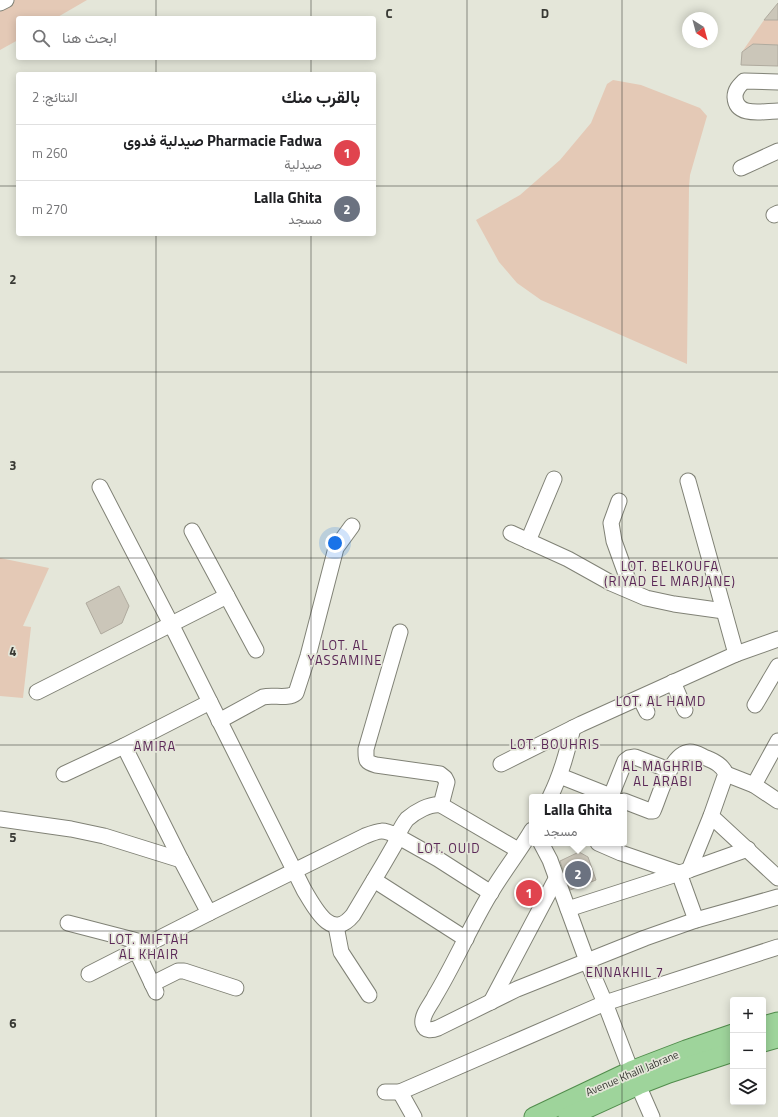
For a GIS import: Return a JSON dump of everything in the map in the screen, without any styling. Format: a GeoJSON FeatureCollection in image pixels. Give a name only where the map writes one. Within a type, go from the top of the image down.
{"type":"FeatureCollection","features":[{"type":"Feature","properties":{"kind":"main road"},"geometry":{"type":"LineString","coordinates":[[766,1025],[778,1022]]}},
{"type":"Feature","properties":{"kind":"main road","name":"Avenue Khalil Jabrane"},"geometry":{"type":"LineString","coordinates":[[568,1117],[634,1078],[686,1050],[730,1035]]}},
{"type":"Feature","properties":{"kind":"main road"},"geometry":{"type":"LineString","coordinates":[[766,1041],[778,1038]]}},
{"type":"Feature","properties":{"kind":"main road","name":"Avenue Khalil Jabrane"},"geometry":{"type":"LineString","coordinates":[[534,1117],[634,1078],[669,1073],[730,1053]]}},
{"type":"Feature","properties":{"kind":"street"},"geometry":{"type":"LineString","coordinates":[[0,3],[6,0]]}},
{"type":"Feature","properties":{"kind":"street"},"geometry":{"type":"LineString","coordinates":[[778,82],[744,81],[738,86],[735,93],[735,100],[739,107],[745,112],[778,111]]}},
{"type":"Feature","properties":{"kind":"street"},"geometry":{"type":"LineString","coordinates":[[741,168],[778,151]]}},
{"type":"Feature","properties":{"kind":"street"},"geometry":{"type":"LineString","coordinates":[[528,541],[554,479]]}},
{"type":"Feature","properties":{"kind":"street"},"geometry":{"type":"LineString","coordinates":[[688,481],[736,654]]}},
{"type":"Feature","properties":{"kind":"street"},"geometry":{"type":"LineString","coordinates":[[100,487],[171,624],[296,871],[304,890],[317,911],[328,923],[336,926],[348,921],[359,906],[395,844],[397,836],[406,820],[431,805],[441,805],[518,850]]}},
{"type":"Feature","properties":{"kind":"street"},"geometry":{"type":"LineString","coordinates":[[619,501],[611,522],[614,541],[632,591]]}},
{"type":"Feature","properties":{"kind":"street"},"geometry":{"type":"LineString","coordinates":[[220,721],[263,697],[270,695],[290,697],[296,693],[308,656],[336,548],[352,526]]}},
{"type":"Feature","properties":{"kind":"street"},"geometry":{"type":"LineString","coordinates":[[192,531],[256,650]]}},
{"type":"Feature","properties":{"kind":"street"},"geometry":{"type":"LineString","coordinates":[[511,533],[568,559],[611,583],[646,598],[724,611]]}},
{"type":"Feature","properties":{"kind":"street"},"geometry":{"type":"LineString","coordinates":[[37,692],[227,596]]}},
{"type":"Feature","properties":{"kind":"street"},"geometry":{"type":"LineString","coordinates":[[400,632],[366,749],[366,759],[368,763],[376,765],[440,774],[448,782],[441,805]]}},
{"type":"Feature","properties":{"kind":"street"},"geometry":{"type":"LineString","coordinates":[[501,764],[573,728],[673,682],[736,654],[778,639]]}},
{"type":"Feature","properties":{"kind":"street"},"geometry":{"type":"LineString","coordinates":[[755,705],[778,666]]}},
{"type":"Feature","properties":{"kind":"street"},"geometry":{"type":"LineString","coordinates":[[673,682],[685,710]]}},
{"type":"Feature","properties":{"kind":"street"},"geometry":{"type":"LineString","coordinates":[[640,698],[647,712]]}},
{"type":"Feature","properties":{"kind":"street"},"geometry":{"type":"LineString","coordinates":[[64,774],[124,746],[210,702]]}},
{"type":"Feature","properties":{"kind":"street"},"geometry":{"type":"LineString","coordinates":[[551,794],[566,758],[573,728]]}},
{"type":"Feature","properties":{"kind":"street"},"geometry":{"type":"LineString","coordinates":[[754,785],[778,741]]}},
{"type":"Feature","properties":{"kind":"street"},"geometry":{"type":"LineString","coordinates":[[124,746],[209,913]]}},
{"type":"Feature","properties":{"kind":"street"},"geometry":{"type":"LineString","coordinates":[[627,803],[653,811],[669,770],[681,755],[691,752],[696,753],[721,766],[726,774],[754,785],[778,801]]}},
{"type":"Feature","properties":{"kind":"street"},"geometry":{"type":"LineString","coordinates":[[613,794],[625,761],[629,758],[635,757],[669,770]]}},
{"type":"Feature","properties":{"kind":"street"},"geometry":{"type":"LineString","coordinates":[[696,920],[684,872],[712,816],[726,774]]}},
{"type":"Feature","properties":{"kind":"street"},"geometry":{"type":"LineString","coordinates":[[560,776],[605,794]]}},
{"type":"Feature","properties":{"kind":"street"},"geometry":{"type":"LineString","coordinates":[[712,816],[778,878]]}},
{"type":"Feature","properties":{"kind":"street"},"geometry":{"type":"LineString","coordinates":[[0,819],[71,829],[104,836],[181,860]]}},
{"type":"Feature","properties":{"kind":"street"},"geometry":{"type":"LineString","coordinates":[[89,974],[209,913],[380,830],[388,831],[397,836],[438,859],[491,892]]}},
{"type":"Feature","properties":{"kind":"street"},"geometry":{"type":"LineString","coordinates":[[529,843],[518,850],[491,892],[427,1011],[423,1022],[424,1026],[429,1030],[438,1028],[517,989],[645,938],[696,920],[778,897]]}},
{"type":"Feature","properties":{"kind":"street"},"geometry":{"type":"LineString","coordinates":[[541,846],[550,860],[587,961],[634,1078],[652,1117]]}},
{"type":"Feature","properties":{"kind":"street"},"geometry":{"type":"LineString","coordinates":[[605,846],[621,853],[684,872]]}},
{"type":"Feature","properties":{"kind":"street"},"geometry":{"type":"LineString","coordinates":[[568,908],[684,872],[748,849]]}},
{"type":"Feature","properties":{"kind":"street"},"geometry":{"type":"LineString","coordinates":[[491,1002],[556,879]]}},
{"type":"Feature","properties":{"kind":"street"},"geometry":{"type":"LineString","coordinates":[[374,880],[466,939]]}},
{"type":"Feature","properties":{"kind":"street"},"geometry":{"type":"LineString","coordinates":[[68,923],[142,947]]}},
{"type":"Feature","properties":{"kind":"street"},"geometry":{"type":"LineString","coordinates":[[336,926],[341,952],[369,995]]}},
{"type":"Feature","properties":{"kind":"street"},"geometry":{"type":"LineString","coordinates":[[142,947],[155,989],[178,971],[184,970],[236,988]]}},
{"type":"Feature","properties":{"kind":"street"},"geometry":{"type":"LineString","coordinates":[[385,1092],[400,1092],[605,1003],[778,947]]}},
{"type":"Feature","properties":{"kind":"street"},"geometry":{"type":"LineString","coordinates":[[400,1092],[414,1117]]}},
{"type":"Feature","properties":{"kind":"shaded area"},"geometry":{"type":"Polygon","coordinates":[[[12,0],[87,0],[59,16],[16,16],[16,41],[0,50],[0,6],[12,0]]]}},
{"type":"Feature","properties":{"kind":"shaded area"},"geometry":{"type":"Polygon","coordinates":[[[764,20],[778,20],[778,53],[768,45],[753,44],[742,52],[764,20]]]}},
{"type":"Feature","properties":{"kind":"shaded area"},"geometry":{"type":"Polygon","coordinates":[[[613,80],[641,85],[700,108],[707,116],[690,175],[689,187],[687,364],[541,300],[517,283],[499,262],[476,220],[520,195],[560,160],[591,123],[607,84],[613,80]]]}},
{"type":"Feature","properties":{"kind":"shaded area"},"geometry":{"type":"Polygon","coordinates":[[[0,558],[49,568],[23,626],[31,627],[23,698],[0,696],[0,558]]]}},
{"type":"Feature","properties":{"kind":"building"},"geometry":{"type":"Polygon","coordinates":[[[778,3],[778,20],[764,20],[778,3]]]}},
{"type":"Feature","properties":{"kind":"building"},"geometry":{"type":"Polygon","coordinates":[[[753,44],[778,45],[778,66],[741,65],[742,52],[753,44]]]}},
{"type":"Feature","properties":{"kind":"building"},"geometry":{"type":"Polygon","coordinates":[[[119,586],[129,606],[122,623],[101,634],[86,603],[119,586]]]}},
{"type":"Feature","properties":{"kind":"building"},"geometry":{"type":"Polygon","coordinates":[[[579,852],[588,857],[596,880],[570,890],[560,861],[579,852]]]}},
{"type":"Feature","properties":{"kind":"place","name":"Lalla Ghita"},"geometry":{"type":"Point","coordinates":[578,874]}},
{"type":"Feature","properties":{"kind":"place","name":"Pharmacie Fadwa صيدلية فدوى"},"geometry":{"type":"Point","coordinates":[529,893]}},
{"type":"Feature","properties":{"kind":"district","name":"LOT. BELKOUFA (RIYAD EL MARJANE)"},"geometry":{"type":"Point","coordinates":[670,574]}},
{"type":"Feature","properties":{"kind":"district","name":"LOT. AL YASSAMINE"},"geometry":{"type":"Point","coordinates":[345,652]}},
{"type":"Feature","properties":{"kind":"district","name":"LOT. AL HAMD"},"geometry":{"type":"Point","coordinates":[661,701]}},
{"type":"Feature","properties":{"kind":"district","name":"LOT. BOUHRIS"},"geometry":{"type":"Point","coordinates":[555,744]}},
{"type":"Feature","properties":{"kind":"district","name":"AMIRA"},"geometry":{"type":"Point","coordinates":[155,746]}},
{"type":"Feature","properties":{"kind":"district","name":"AL MAGHRIB AL ARABI"},"geometry":{"type":"Point","coordinates":[663,774]}},
{"type":"Feature","properties":{"kind":"district","name":"LOT. OUID"},"geometry":{"type":"Point","coordinates":[449,848]}},
{"type":"Feature","properties":{"kind":"district","name":"LOT. MIFTAH AL KHAIR"},"geometry":{"type":"Point","coordinates":[149,946]}},
{"type":"Feature","properties":{"kind":"district","name":"ENNAKHIL 7"},"geometry":{"type":"Point","coordinates":[625,972]}}]}
